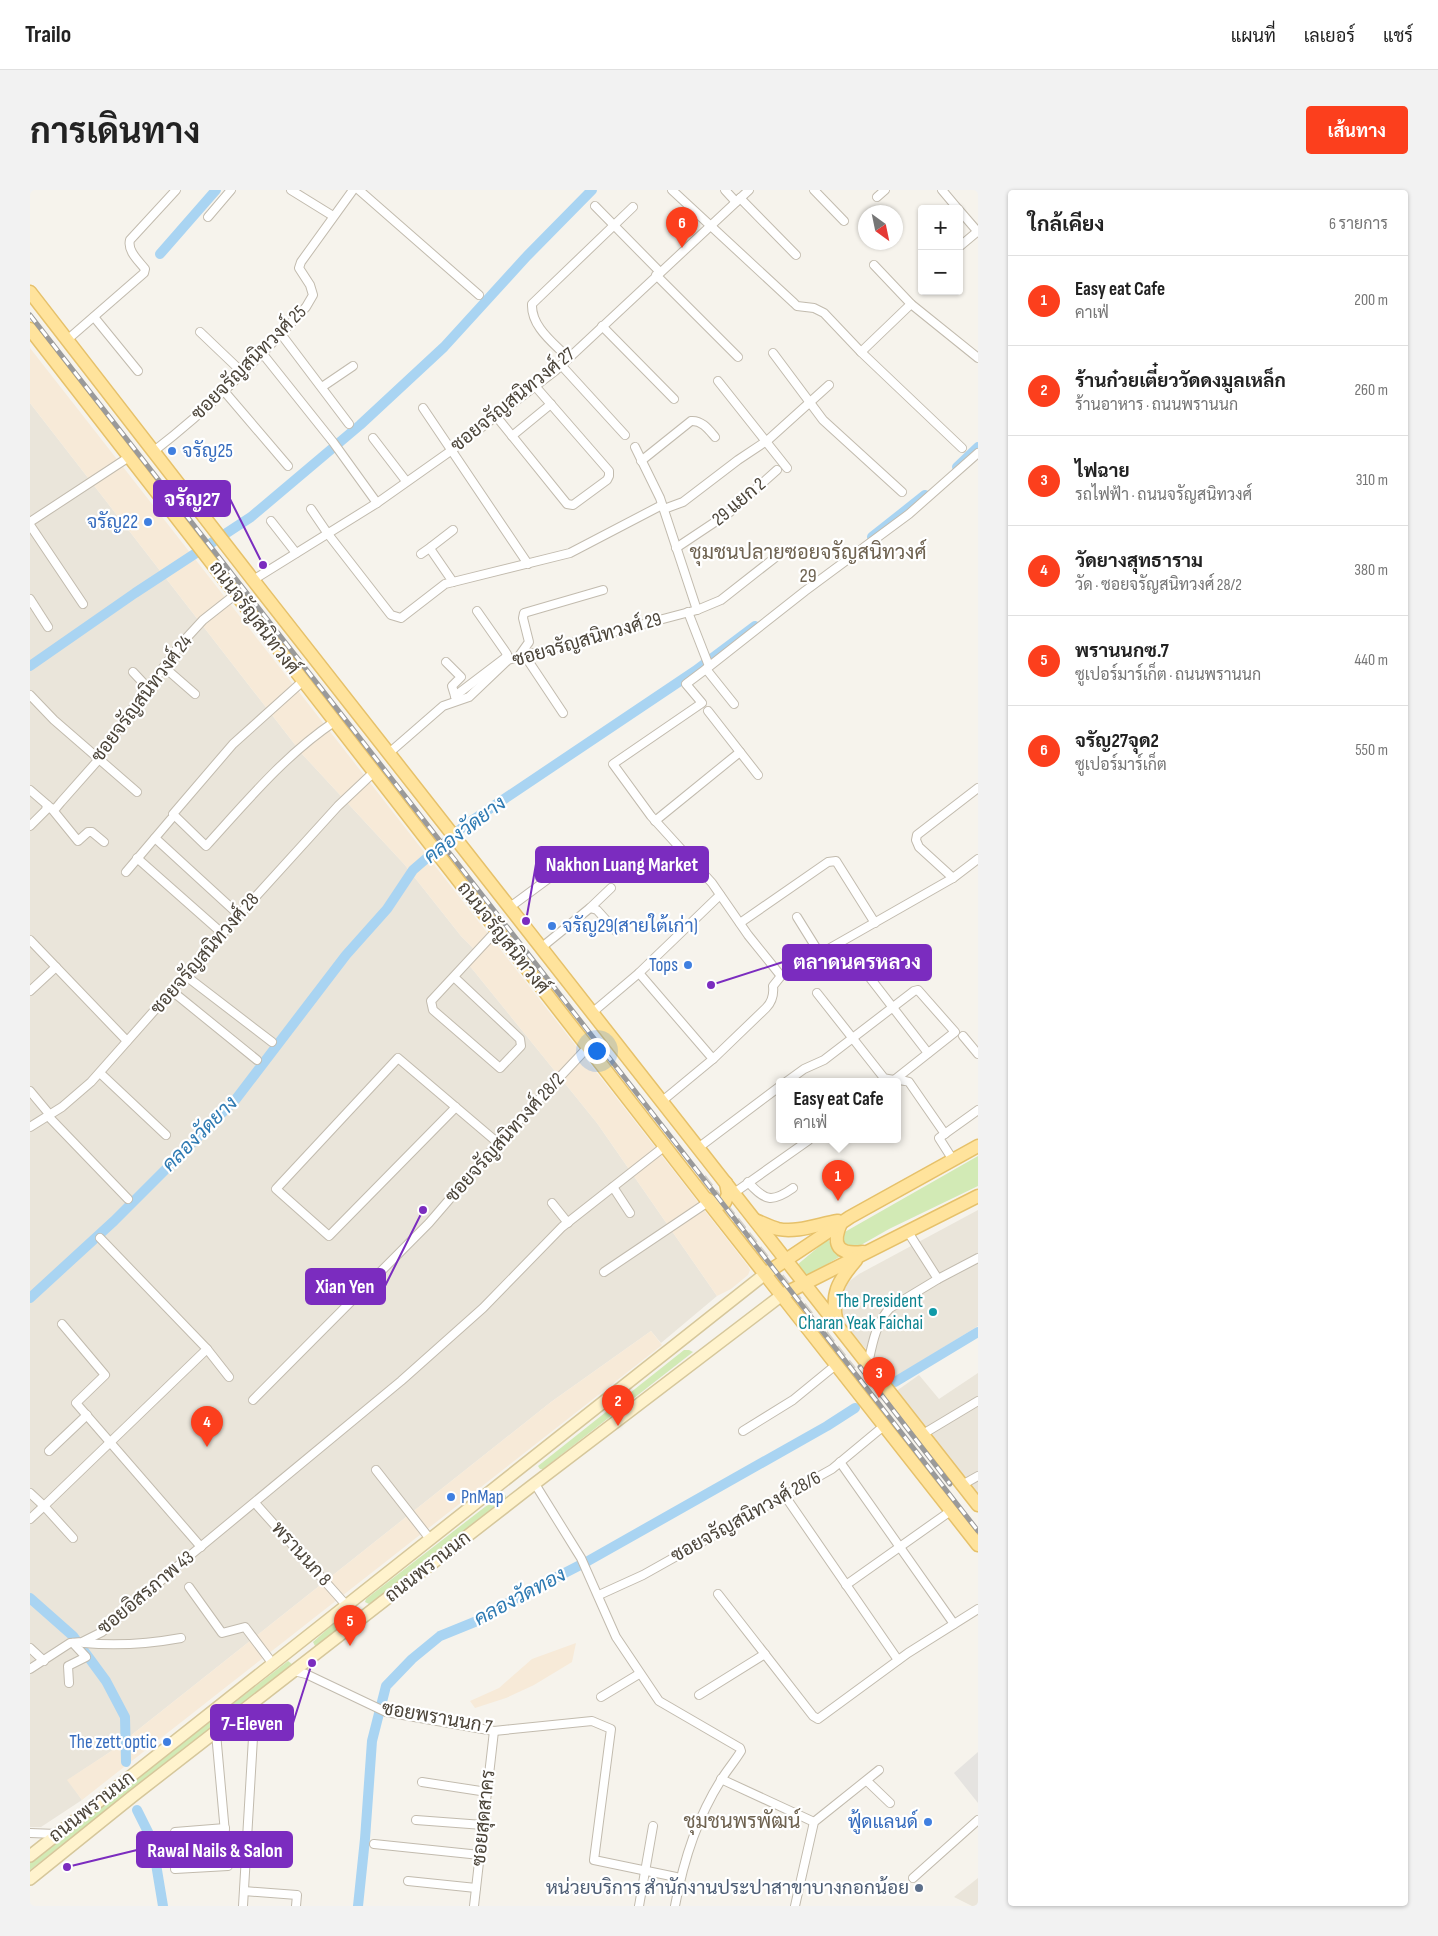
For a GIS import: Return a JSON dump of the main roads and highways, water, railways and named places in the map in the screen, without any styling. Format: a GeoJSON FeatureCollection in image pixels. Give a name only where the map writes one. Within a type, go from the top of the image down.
{"type":"FeatureCollection","features":[{"type":"Feature","properties":{"kind":"main road","name":"ถนนจรัญสนิทวงศ์"},"geometry":{"type":"LineString","coordinates":[[30,292],[253,580],[593,1012],[661,1102],[850,1341],[859,1366],[978,1534]]}},
{"type":"Feature","properties":{"kind":"main road","name":"ถนนจรัญสนิทวงศ์"},"geometry":{"type":"LineString","coordinates":[[30,329],[764,1274],[978,1544]]}},
{"type":"Feature","properties":{"kind":"main road"},"geometry":{"type":"LineString","coordinates":[[506,903],[554,983]]}},
{"type":"Feature","properties":{"kind":"main road"},"geometry":{"type":"LineString","coordinates":[[484,913],[554,983]]}},
{"type":"Feature","properties":{"kind":"main road","name":"ถนนจรัญสนิทวงศ์"},"geometry":{"type":"LineString","coordinates":[[554,983],[706,1176]]}},
{"type":"Feature","properties":{"kind":"main road"},"geometry":{"type":"LineString","coordinates":[[764,1274],[844,1221],[978,1146]]}},
{"type":"Feature","properties":{"kind":"main road"},"geometry":{"type":"LineString","coordinates":[[707,1200],[719,1205],[725,1202],[730,1188]]}},
{"type":"Feature","properties":{"kind":"main road"},"geometry":{"type":"LineString","coordinates":[[782,1295],[978,1196]]}},
{"type":"Feature","properties":{"kind":"main road"},"geometry":{"type":"LineString","coordinates":[[754,1220],[780,1229],[796,1229],[844,1221]]}},
{"type":"Feature","properties":{"kind":"main road"},"geometry":{"type":"LineString","coordinates":[[844,1221],[836,1239],[840,1248],[849,1253],[864,1254]]}},
{"type":"Feature","properties":{"kind":"main road"},"geometry":{"type":"LineString","coordinates":[[838,1326],[835,1312],[835,1293],[842,1278],[864,1254]]}},
{"type":"Feature","properties":{"kind":"main road","name":"ถนนพรานนก"},"geometry":{"type":"LineString","coordinates":[[30,1856],[764,1274]]}},
{"type":"Feature","properties":{"kind":"main road","name":"ถนนพรานนก"},"geometry":{"type":"LineString","coordinates":[[30,1879],[133,1796],[782,1295]]}},
{"type":"Feature","properties":{"kind":"main road"},"geometry":{"type":"LineString","coordinates":[[833,1360],[830,1348],[835,1342],[840,1340],[850,1341]]}},
{"type":"Feature","properties":{"kind":"main road","name":"ถนนจรัญสนิทวงศ์"},"geometry":{"type":"LineString","coordinates":[[859,1366],[923,1434],[978,1505]]}},
{"type":"Feature","properties":{"kind":"main road","name":"ถนนจรัญสนิทวงศ์"},"geometry":{"type":"LineString","coordinates":[[859,1366],[978,1516]]}},
{"type":"Feature","properties":{"kind":"main road"},"geometry":{"type":"LineString","coordinates":[[357,1598],[360,1607],[373,1610]]}},
{"type":"Feature","properties":{"kind":"main road"},"geometry":{"type":"LineString","coordinates":[[328,1620],[339,1615],[345,1616],[348,1624],[343,1633]]}},
{"type":"Feature","properties":{"kind":"main road"},"geometry":{"type":"LineString","coordinates":[[275,1662],[286,1657],[292,1658],[297,1664],[294,1671]]}},
{"type":"Feature","properties":{"kind":"waterway"},"geometry":{"type":"LineString","coordinates":[[160,254],[216,190]]}},
{"type":"Feature","properties":{"kind":"waterway"},"geometry":{"type":"LineString","coordinates":[[30,666],[135,593],[251,517],[360,425],[444,347],[527,256],[592,190]]}},
{"type":"Feature","properties":{"kind":"waterway","name":"คลองวัดยาง"},"geometry":{"type":"LineString","coordinates":[[957,467],[978,447]]}},
{"type":"Feature","properties":{"kind":"waterway","name":"คลองวัดยาง"},"geometry":{"type":"LineString","coordinates":[[872,537],[925,495]]}},
{"type":"Feature","properties":{"kind":"waterway","name":"คลองวัดยาง"},"geometry":{"type":"LineString","coordinates":[[30,1298],[114,1221],[236,1099],[346,955],[387,909],[413,870],[464,826],[695,671],[755,626]]}},
{"type":"Feature","properties":{"kind":"waterway","name":"คลองวัดทอง"},"geometry":{"type":"LineString","coordinates":[[895,1382],[978,1332]]}},
{"type":"Feature","properties":{"kind":"waterway","name":"คลองวัดทอง"},"geometry":{"type":"LineString","coordinates":[[358,1906],[372,1741],[386,1686],[412,1659],[440,1636],[477,1621],[520,1596],[588,1561],[827,1426],[855,1408]]}},
{"type":"Feature","properties":{"kind":"waterway","name":"คลองวัดยาง"},"geometry":{"type":"LineString","coordinates":[[30,1598],[73,1636],[106,1681],[125,1717],[126,1762]]}},
{"type":"Feature","properties":{"kind":"waterway","name":"คลองวัดยาง"},"geometry":{"type":"LineString","coordinates":[[137,1810],[152,1840],[163,1906]]}},
{"type":"Feature","properties":{"kind":"tunnel"},"geometry":{"type":"LineString","coordinates":[[701,1179],[851,1371]]}},
{"type":"Feature","properties":{"kind":"railway"},"geometry":{"type":"LineString","coordinates":[[30,315],[978,1531]]}},
{"type":"Feature","properties":{"kind":"railway"},"geometry":{"type":"LineString","coordinates":[[860,1367],[950,1484]]}},
{"type":"Feature","properties":{"kind":"place","name":"จรัญ27จุด2"},"geometry":{"type":"Point","coordinates":[682,248]}},
{"type":"Feature","properties":{"kind":"place","name":"จรัญ25"},"geometry":{"type":"Point","coordinates":[172,451]}},
{"type":"Feature","properties":{"kind":"place","name":"จรัญ22"},"geometry":{"type":"Point","coordinates":[148,522]}},
{"type":"Feature","properties":{"kind":"place","name":"จรัญ27"},"geometry":{"type":"Point","coordinates":[263,565]}},
{"type":"Feature","properties":{"kind":"place","name":"Nakhon Luang Market"},"geometry":{"type":"Point","coordinates":[526,921]}},
{"type":"Feature","properties":{"kind":"place","name":"จรัญ29(สายใต้เก่า)"},"geometry":{"type":"Point","coordinates":[552,926]}},
{"type":"Feature","properties":{"kind":"place","name":"Tops"},"geometry":{"type":"Point","coordinates":[688,965]}},
{"type":"Feature","properties":{"kind":"place","name":"ตลาดนครหลวง"},"geometry":{"type":"Point","coordinates":[711,985]}},
{"type":"Feature","properties":{"kind":"place","name":"Easy eat Cafe"},"geometry":{"type":"Point","coordinates":[838,1201]}},
{"type":"Feature","properties":{"kind":"place","name":"Xian Yen"},"geometry":{"type":"Point","coordinates":[423,1210]}},
{"type":"Feature","properties":{"kind":"place","name":"The President Charan Yeak Faichai"},"geometry":{"type":"Point","coordinates":[933,1312]}},
{"type":"Feature","properties":{"kind":"place","name":"ไฟฉาย"},"geometry":{"type":"Point","coordinates":[879,1398]}},
{"type":"Feature","properties":{"kind":"place","name":"ร้านก๋วยเตี๋ยววัดดงมูลเหล็ก"},"geometry":{"type":"Point","coordinates":[618,1426]}},
{"type":"Feature","properties":{"kind":"place","name":"วัดยางสุทธาราม"},"geometry":{"type":"Point","coordinates":[207,1447]}},
{"type":"Feature","properties":{"kind":"place","name":"PnMap"},"geometry":{"type":"Point","coordinates":[451,1497]}},
{"type":"Feature","properties":{"kind":"place","name":"พรานนกซ.7"},"geometry":{"type":"Point","coordinates":[350,1646]}},
{"type":"Feature","properties":{"kind":"place","name":"7-Eleven"},"geometry":{"type":"Point","coordinates":[312,1663]}},
{"type":"Feature","properties":{"kind":"place","name":"The zett optic"},"geometry":{"type":"Point","coordinates":[167,1742]}},
{"type":"Feature","properties":{"kind":"place","name":"ฟู้ดแลนด์"},"geometry":{"type":"Point","coordinates":[928,1822]}},
{"type":"Feature","properties":{"kind":"place","name":"Rawal Nails & Salon"},"geometry":{"type":"Point","coordinates":[67,1867]}},
{"type":"Feature","properties":{"kind":"place","name":"หน่วยบริการ สำนักงานประปาสาขาบางกอกน้อย"},"geometry":{"type":"Point","coordinates":[919,1888]}},
{"type":"Feature","properties":{"kind":"district","name":"ชุมชนปลายซอยจรัญสนิทวงศ์ 29"},"geometry":{"type":"Point","coordinates":[808,564]}},
{"type":"Feature","properties":{"kind":"district","name":"ชุมชนพรพัฒน์"},"geometry":{"type":"Point","coordinates":[742,1822]}}]}
